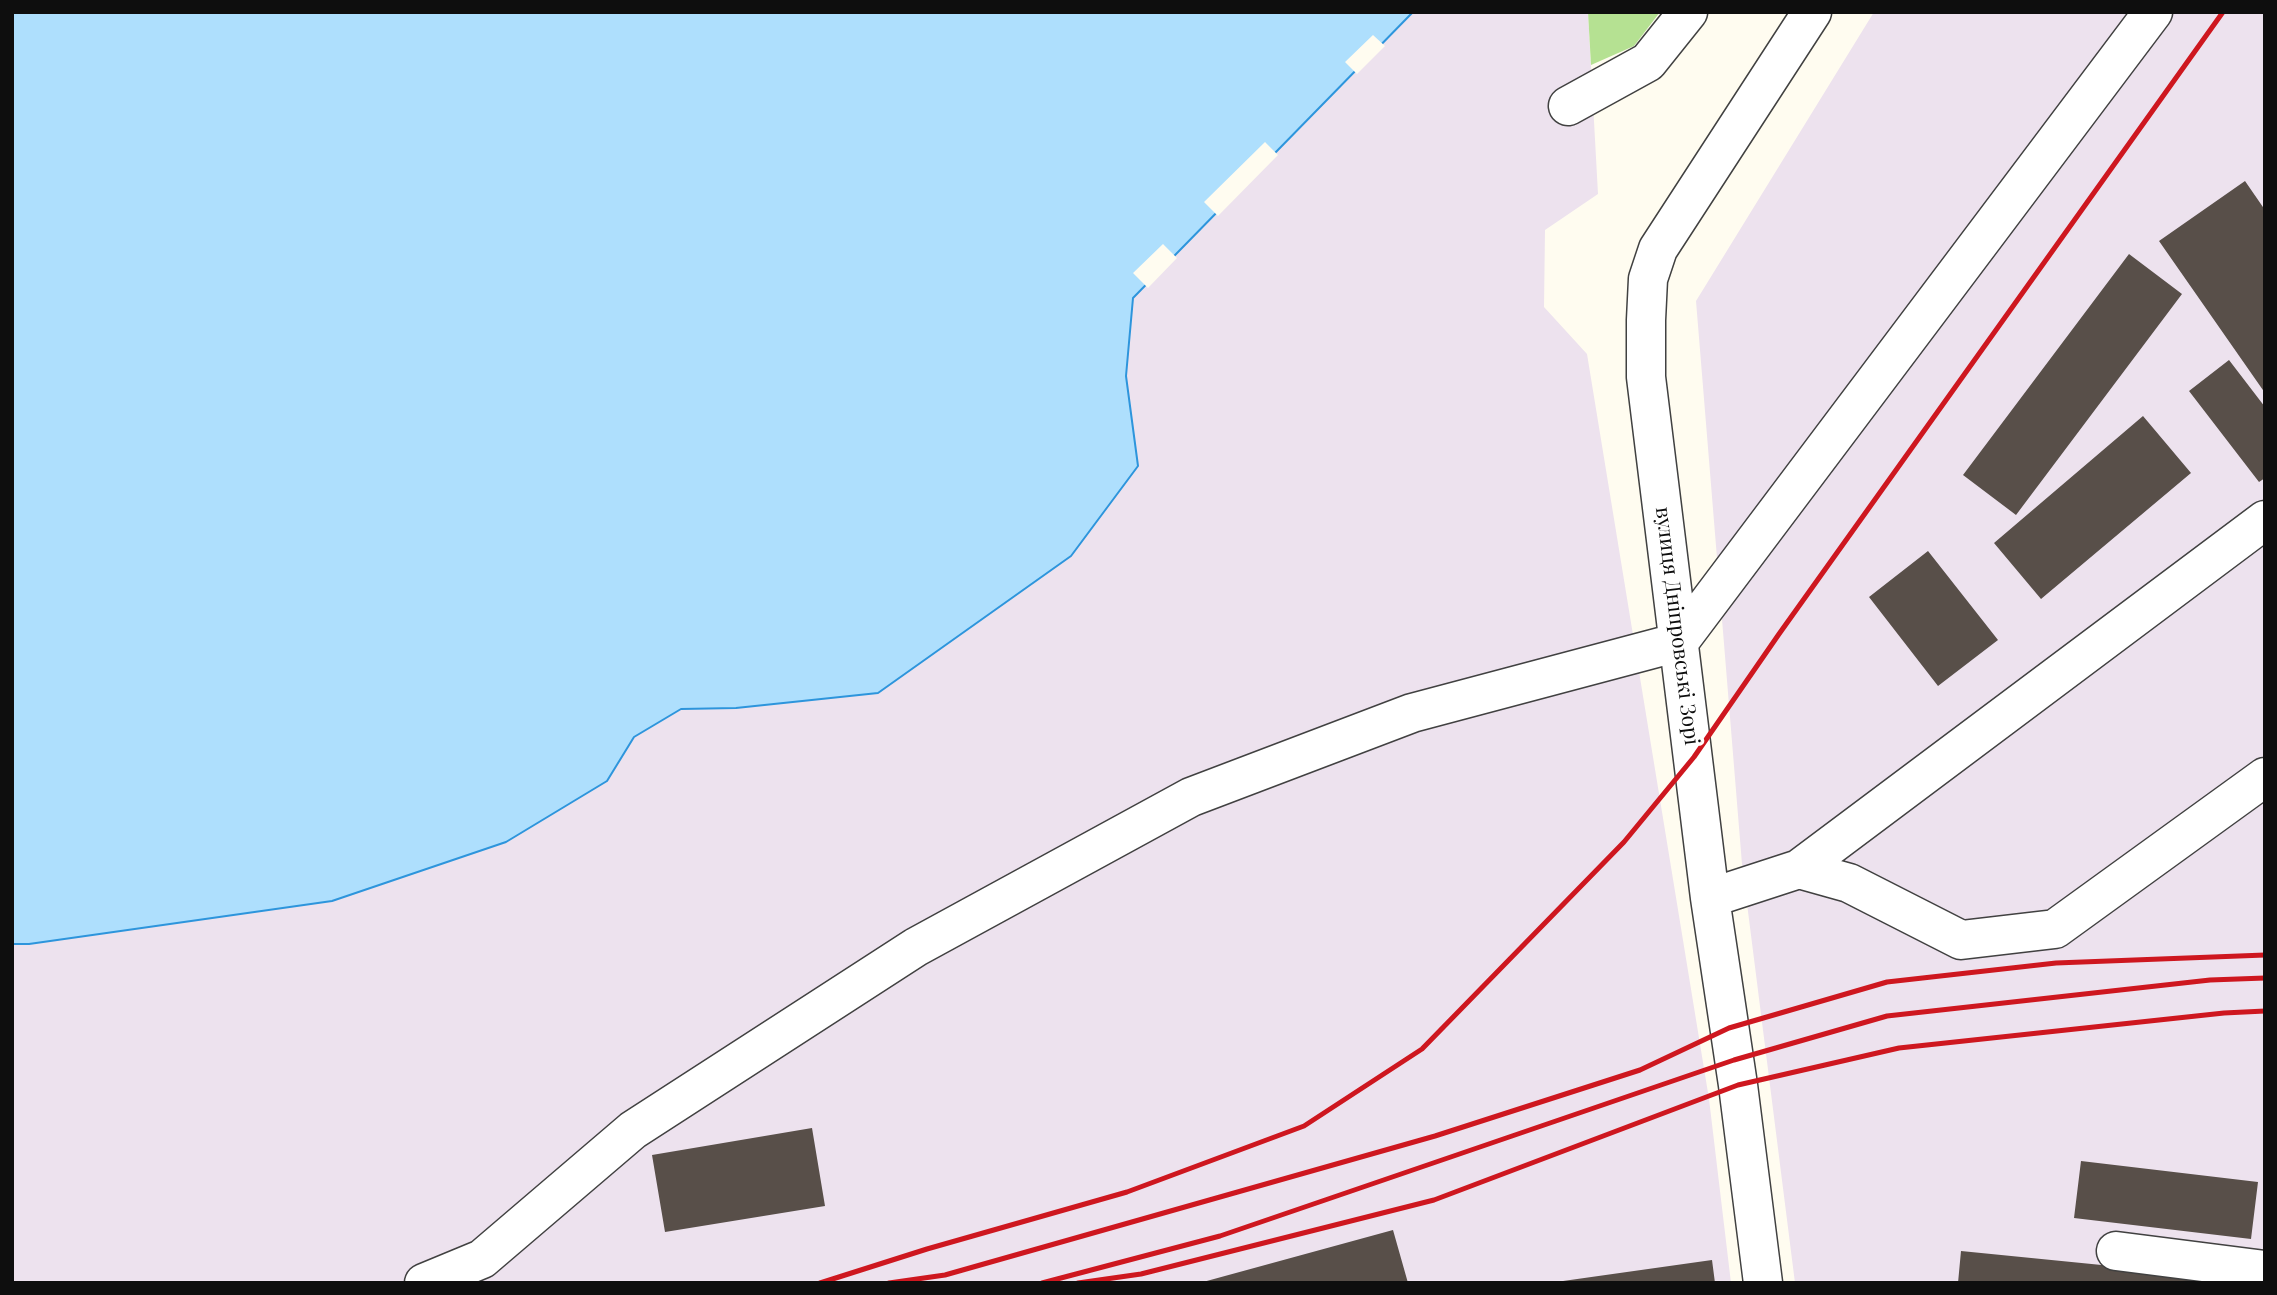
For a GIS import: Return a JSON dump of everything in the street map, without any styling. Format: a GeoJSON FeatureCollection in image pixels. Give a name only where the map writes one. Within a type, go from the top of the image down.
{"type":"FeatureCollection","features":[{"type":"Feature","properties":{"kind":"street"},"geometry":{"type":"LineString","coordinates":[[1568,106],[1648,62],[1688,12]]}},
{"type":"Feature","properties":{"kind":"street","name":"вулиця Дніпровські Зорі"},"geometry":{"type":"LineString","coordinates":[[1763,1283],[1738,1085],[1710,898],[1646,377],[1648,279],[1658,249],[1668,232],[1812,12]]}},
{"type":"Feature","properties":{"kind":"street"},"geometry":{"type":"LineString","coordinates":[[424,1283],[482,1259],[633,1130],[916,947],[1191,797],[1412,713],[1679,642],[2153,12]]}},
{"type":"Feature","properties":{"kind":"street"},"geometry":{"type":"LineString","coordinates":[[1710,898],[1799,869],[2265,520]]}},
{"type":"Feature","properties":{"kind":"street"},"geometry":{"type":"LineString","coordinates":[[1799,869],[1849,883],[1961,940],[2055,929],[2265,778]]}},
{"type":"Feature","properties":{"kind":"street"},"geometry":{"type":"LineString","coordinates":[[2116,1251],[2265,1270]]}},
{"type":"Feature","properties":{"kind":"shaded area"},"geometry":{"type":"Polygon","coordinates":[[[1413,12],[1588,12],[1598,194],[1545,230],[1544,307],[1587,354],[1709,1099],[1731,1283],[12,1283],[12,944],[29,944],[332,901],[506,842],[607,781],[634,737],[682,709],[736,708],[1138,466],[1126,376],[1133,298],[1413,12]]]}},
{"type":"Feature","properties":{"kind":"shaded area"},"geometry":{"type":"Polygon","coordinates":[[[1874,12],[2265,12],[2265,1283],[1795,1283],[1742,864],[1696,301],[1874,12]]]}},
{"type":"Feature","properties":{"kind":"green space"},"geometry":{"type":"Polygon","coordinates":[[[1588,12],[1660,12],[1634,46],[1591,65],[1588,12]]]}},
{"type":"Feature","properties":{"kind":"water"},"geometry":{"type":"Polygon","coordinates":[[[12,12],[1413,12],[1133,298],[1126,376],[1138,466],[1071,556],[878,693],[736,708],[681,709],[634,737],[607,781],[506,842],[332,901],[29,944],[12,944],[12,12]]]}},
{"type":"Feature","properties":{"kind":"pier"},"geometry":{"type":"Polygon","coordinates":[[[1373,35],[1385,46],[1357,74],[1345,62],[1373,35]]]}},
{"type":"Feature","properties":{"kind":"pier"},"geometry":{"type":"Polygon","coordinates":[[[1265,142],[1278,155],[1218,216],[1204,202],[1265,142]]]}},
{"type":"Feature","properties":{"kind":"pier"},"geometry":{"type":"Polygon","coordinates":[[[1163,244],[1177,258],[1148,288],[1133,273],[1163,244]]]}},
{"type":"Feature","properties":{"kind":"building"},"geometry":{"type":"Polygon","coordinates":[[[2245,181],[2265,210],[2265,393],[2159,241],[2245,181]]]}},
{"type":"Feature","properties":{"kind":"building"},"geometry":{"type":"Polygon","coordinates":[[[2129,254],[2182,294],[2016,515],[1963,475],[2129,254]]]}},
{"type":"Feature","properties":{"kind":"building"},"geometry":{"type":"Polygon","coordinates":[[[2229,360],[2265,407],[2265,478],[2259,482],[2189,391],[2229,360]]]}},
{"type":"Feature","properties":{"kind":"building"},"geometry":{"type":"Polygon","coordinates":[[[2143,416],[2191,473],[2041,599],[1994,543],[2143,416]]]}},
{"type":"Feature","properties":{"kind":"building"},"geometry":{"type":"Polygon","coordinates":[[[1928,551],[1998,640],[1938,686],[1869,597],[1928,551]]]}},
{"type":"Feature","properties":{"kind":"building"},"geometry":{"type":"Polygon","coordinates":[[[812,1128],[825,1206],[665,1232],[652,1155],[812,1128]]]}},
{"type":"Feature","properties":{"kind":"building"},"geometry":{"type":"Polygon","coordinates":[[[2081,1161],[2258,1182],[2251,1239],[2074,1218],[2081,1161]]]}},
{"type":"Feature","properties":{"kind":"building"},"geometry":{"type":"Polygon","coordinates":[[[1393,1230],[1408,1283],[1203,1283],[1203,1282],[1393,1230]]]}},
{"type":"Feature","properties":{"kind":"building"},"geometry":{"type":"Polygon","coordinates":[[[1961,1251],[2222,1277],[2222,1283],[1958,1283],[1961,1251]]]}},
{"type":"Feature","properties":{"kind":"building"},"geometry":{"type":"Polygon","coordinates":[[[1712,1260],[1715,1283],[1563,1283],[1563,1281],[1712,1260]]]}},
{"type":"Feature","properties":{"kind":"railway"},"geometry":{"type":"LineString","coordinates":[[820,1283],[927,1249],[1127,1192],[1304,1126],[1422,1049],[1624,842],[1694,757],[2223,12]]}},
{"type":"Feature","properties":{"kind":"railway"},"geometry":{"type":"LineString","coordinates":[[889,1283],[945,1275],[1435,1136],[1640,1070],[1729,1028],[1887,982],[2056,963],[2265,955]]}},
{"type":"Feature","properties":{"kind":"railway"},"geometry":{"type":"LineString","coordinates":[[1042,1283],[1220,1236],[1734,1060],[1887,1016],[2210,980],[2265,978]]}},
{"type":"Feature","properties":{"kind":"railway"},"geometry":{"type":"LineString","coordinates":[[1078,1283],[1141,1274],[1434,1200],[1738,1085],[1899,1048],[2224,1013],[2265,1011]]}}]}
